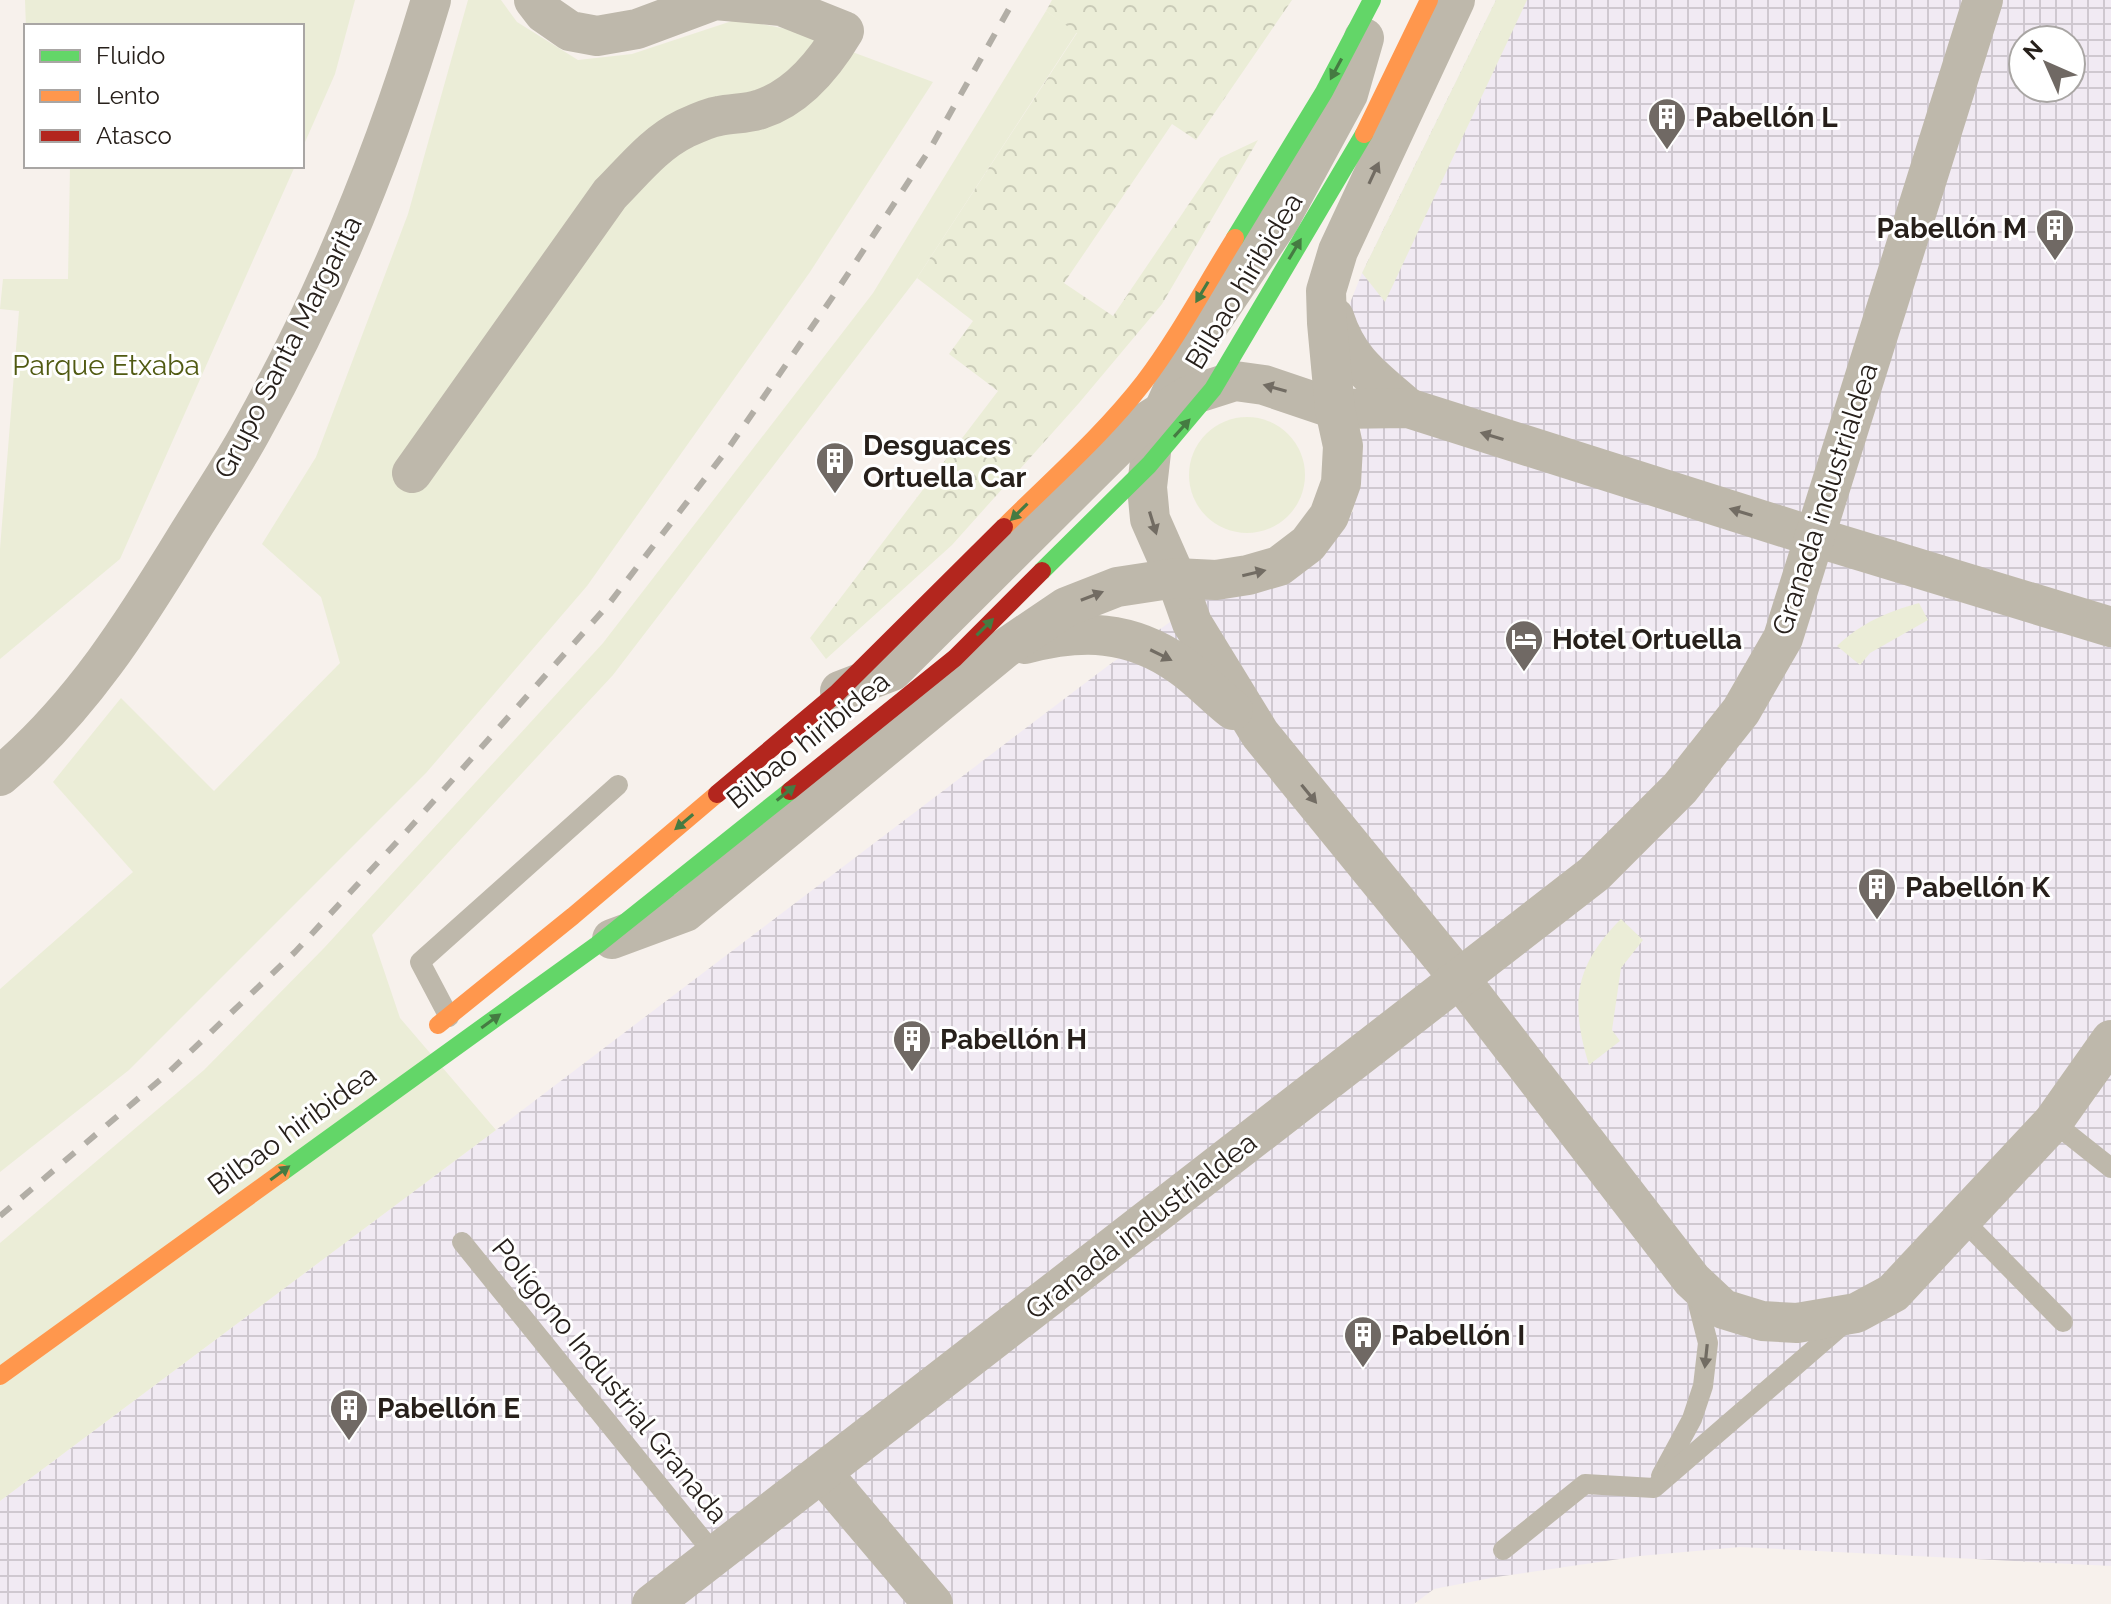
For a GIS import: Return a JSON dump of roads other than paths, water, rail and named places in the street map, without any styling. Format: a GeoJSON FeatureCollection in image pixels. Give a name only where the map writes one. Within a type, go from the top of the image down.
{"type":"FeatureCollection","features":[{"type":"Feature","properties":{"kind":"street","name":"Grupo Santa Margarita"},"geometry":{"type":"LineString","coordinates":[[0,776],[35,746],[91,683],[157,585],[252,430],[312,312],[360,202],[413,63],[431,0]]}},
{"type":"Feature","properties":{"kind":"street"},"geometry":{"type":"LineString","coordinates":[[412,473],[610,194],[639,164],[682,130],[716,116],[759,110],[791,93],[826,61],[844,31],[781,6],[715,0],[637,29],[597,36],[570,31],[544,13],[534,0]]}},
{"type":"Feature","properties":{"kind":"street"},"geometry":{"type":"LineString","coordinates":[[1374,0],[1348,94],[1279,221],[1189,354],[1153,435],[1147,487],[1150,519],[1192,623],[1260,734],[1459,978],[1692,1280],[1723,1309],[1762,1321],[1797,1323],[1856,1313],[1893,1293],[2053,1122],[2111,1040]]}},
{"type":"Feature","properties":{"kind":"street","name":"Bilbao hiribidea"},"geometry":{"type":"LineString","coordinates":[[425,1036],[585,906],[837,693],[1107,425],[1169,346],[1324,92],[1374,0]]}},
{"type":"Feature","properties":{"kind":"street","name":"Bilbao hiribidea"},"geometry":{"type":"LineString","coordinates":[[35,1349],[597,945],[955,658],[1149,465],[1213,389],[1376,113],[1429,0]]}},
{"type":"Feature","properties":{"kind":"street"},"geometry":{"type":"LineString","coordinates":[[597,945],[685,912],[1004,649],[1066,607],[1117,587],[1176,578],[1216,580],[1248,575],[1279,566],[1308,544],[1329,516],[1341,483],[1343,446],[1335,409],[1326,291],[1338,251],[1455,0]]}},
{"type":"Feature","properties":{"kind":"street","name":"Granada industrialdea"},"geometry":{"type":"LineString","coordinates":[[652,1604],[1594,874],[1680,788],[1741,711],[1783,638],[1983,0]]}},
{"type":"Feature","properties":{"kind":"street"},"geometry":{"type":"LineString","coordinates":[[1326,291],[1342,341],[1350,354],[1359,366],[1408,408]]}},
{"type":"Feature","properties":{"kind":"street"},"geometry":{"type":"LineString","coordinates":[[837,693],[892,671],[1135,429],[1188,396],[1235,381],[1264,385],[1335,409],[1408,408],[2111,627]]}},
{"type":"Feature","properties":{"kind":"street"},"geometry":{"type":"LineString","coordinates":[[1004,649],[1077,633],[1108,635],[1160,654],[1180,665],[1260,734]]}},
{"type":"Feature","properties":{"kind":"street","name":"Bilbao hiribidea"},"geometry":{"type":"LineString","coordinates":[[0,1376],[303,1134]]}},
{"type":"Feature","properties":{"kind":"street"},"geometry":{"type":"LineString","coordinates":[[822,1473],[933,1604]]}},
{"type":"Feature","properties":{"kind":"lane"},"geometry":{"type":"LineString","coordinates":[[449,1017],[420,962],[618,785]]}},
{"type":"Feature","properties":{"kind":"lane"},"geometry":{"type":"LineString","coordinates":[[2053,1122],[2111,1168]]}},
{"type":"Feature","properties":{"kind":"lane"},"geometry":{"type":"LineString","coordinates":[[1963,1220],[2063,1322]]}},
{"type":"Feature","properties":{"kind":"lane","name":"Polígono Industrial Granada"},"geometry":{"type":"LineString","coordinates":[[462,1242],[715,1555]]}},
{"type":"Feature","properties":{"kind":"lane"},"geometry":{"type":"LineString","coordinates":[[1654,1488],[1692,1419],[1703,1386],[1708,1343],[1692,1280]]}},
{"type":"Feature","properties":{"kind":"lane"},"geometry":{"type":"LineString","coordinates":[[1503,1550],[1585,1484],[1654,1488],[1856,1313]]}},
{"type":"Feature","properties":{"kind":"railway"},"geometry":{"type":"LineString","coordinates":[[0,1216],[167,1074],[295,952],[608,605],[730,446],[836,292],[930,149],[1014,0]]}},
{"type":"Feature","properties":{"kind":"place","name":"Pabellón L"},"geometry":{"type":"Point","coordinates":[1667,151]}},
{"type":"Feature","properties":{"kind":"place","name":"Pabellón M"},"geometry":{"type":"Point","coordinates":[2055,262]}},
{"type":"Feature","properties":{"kind":"place","name":"Desguaces Ortuella Car"},"geometry":{"type":"Point","coordinates":[835,495]}},
{"type":"Feature","properties":{"kind":"place","name":"Hotel Ortuella"},"geometry":{"type":"Point","coordinates":[1524,673]}},
{"type":"Feature","properties":{"kind":"place","name":"Pabellón K"},"geometry":{"type":"Point","coordinates":[1877,921]}},
{"type":"Feature","properties":{"kind":"place","name":"Pabellón H"},"geometry":{"type":"Point","coordinates":[912,1073]}},
{"type":"Feature","properties":{"kind":"place","name":"Pabellón I"},"geometry":{"type":"Point","coordinates":[1363,1369]}},
{"type":"Feature","properties":{"kind":"place","name":"Pabellón E"},"geometry":{"type":"Point","coordinates":[349,1442]}},
{"type":"Feature","properties":{"kind":"park label","name":"Parque Etxaba"},"geometry":{"type":"Point","coordinates":[106,365]}}]}
